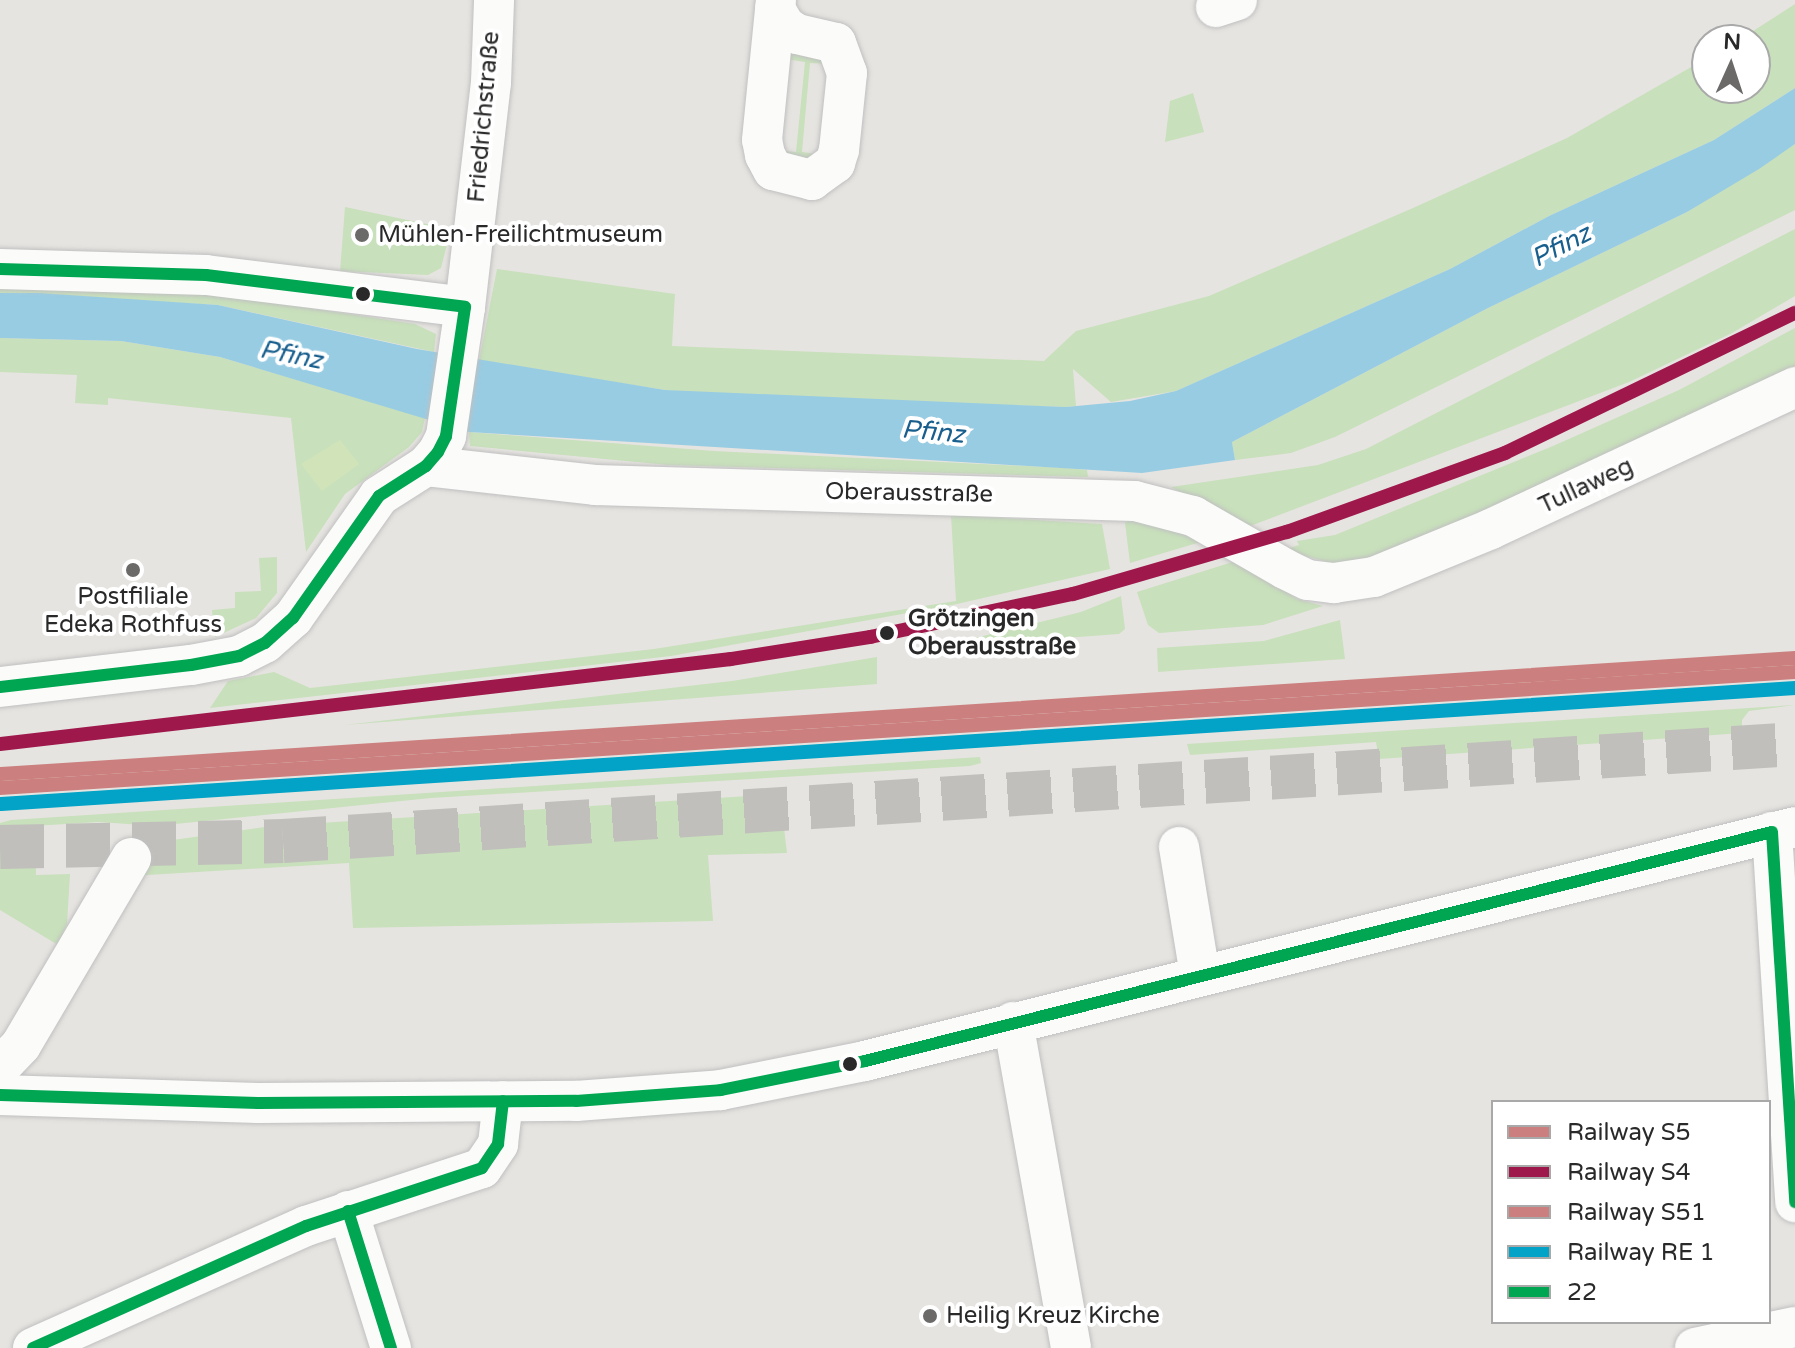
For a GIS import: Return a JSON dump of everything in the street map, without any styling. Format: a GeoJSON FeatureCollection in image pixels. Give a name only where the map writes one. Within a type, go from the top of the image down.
{"type":"FeatureCollection","features":[{"type":"Feature","properties":{"kind":"street","name":"Friedrichstraße"},"geometry":{"type":"LineString","coordinates":[[436,451],[464,320],[491,83],[494,0]]}},
{"type":"Feature","properties":{"kind":"street"},"geometry":{"type":"LineString","coordinates":[[0,269],[206,275],[464,320]]}},
{"type":"Feature","properties":{"kind":"street","name":"Tullaweg"},"geometry":{"type":"LineString","coordinates":[[1374,577],[1599,481],[1795,387]]}},
{"type":"Feature","properties":{"kind":"street"},"geometry":{"type":"LineString","coordinates":[[0,687],[191,665],[239,656],[265,643],[293,618],[379,496],[436,451]]}},
{"type":"Feature","properties":{"kind":"street","name":"Oberausstraße"},"geometry":{"type":"LineString","coordinates":[[436,451],[595,485],[1135,501],[1193,516],[1308,580],[1334,583],[1374,577]]}},
{"type":"Feature","properties":{"kind":"street"},"geometry":{"type":"LineString","coordinates":[[0,1095],[258,1103],[503,1101],[721,1090],[809,1074],[1784,830],[1795,1202]]}},
{"type":"Feature","properties":{"kind":"street"},"geometry":{"type":"LineString","coordinates":[[1179,847],[1200,975]]}},
{"type":"Feature","properties":{"kind":"street"},"geometry":{"type":"LineString","coordinates":[[0,1067],[21,1045],[131,858]]}},
{"type":"Feature","properties":{"kind":"street"},"geometry":{"type":"LineString","coordinates":[[1013,1022],[1071,1348]]}},
{"type":"Feature","properties":{"kind":"street"},"geometry":{"type":"LineString","coordinates":[[33,1348],[348,1211],[482,1168],[498,1144],[503,1101]]}},
{"type":"Feature","properties":{"kind":"street"},"geometry":{"type":"LineString","coordinates":[[348,1211],[391,1348]]}},
{"type":"Feature","properties":{"kind":"street"},"geometry":{"type":"LineString","coordinates":[[1695,1348],[1795,1327]]}},
{"type":"Feature","properties":{"kind":"green space"},"geometry":{"type":"Polygon","coordinates":[[[1795,4],[1795,88],[1771,103],[1771,24],[1764,24],[1795,4]]]}},
{"type":"Feature","properties":{"kind":"green space"},"geometry":{"type":"Polygon","coordinates":[[[796,49],[831,64],[810,63],[802,152],[823,155],[818,163],[776,150],[796,152],[805,62],[785,59],[796,49]]]}},
{"type":"Feature","properties":{"kind":"green space"},"geometry":{"type":"Polygon","coordinates":[[[1691,67],[1691,104],[1770,104],[1714,140],[1549,216],[1450,269],[1176,391],[1111,402],[1073,369],[1076,406],[1066,407],[763,398],[665,390],[479,361],[497,269],[675,294],[672,346],[1044,361],[1076,331],[1209,296],[1567,138],[1691,67]]]}},
{"type":"Feature","properties":{"kind":"green space"},"geometry":{"type":"Polygon","coordinates":[[[1193,93],[1204,132],[1165,142],[1170,101],[1193,93]]]}},
{"type":"Feature","properties":{"kind":"green space"},"geometry":{"type":"Polygon","coordinates":[[[1795,144],[1795,210],[1335,437],[1291,453],[1235,460],[1232,442],[1488,308],[1687,212],[1795,144]]]}},
{"type":"Feature","properties":{"kind":"green space"},"geometry":{"type":"Polygon","coordinates":[[[345,207],[451,229],[441,268],[428,275],[340,271],[345,207]]]}},
{"type":"Feature","properties":{"kind":"green space"},"geometry":{"type":"Polygon","coordinates":[[[1795,229],[1795,296],[1732,333],[1629,382],[1245,528],[1171,487],[1318,465],[1366,449],[1795,229]]]}},
{"type":"Feature","properties":{"kind":"green space"},"geometry":{"type":"Polygon","coordinates":[[[0,284],[187,292],[415,324],[436,334],[434,352],[218,305],[0,293],[0,284]]]}},
{"type":"Feature","properties":{"kind":"green space"},"geometry":{"type":"Polygon","coordinates":[[[1795,328],[1795,372],[1461,532],[1366,561],[1335,564],[1283,550],[1299,545],[1297,541],[1335,535],[1553,446],[1679,390],[1795,328]]]}},
{"type":"Feature","properties":{"kind":"green space"},"geometry":{"type":"Polygon","coordinates":[[[0,338],[121,341],[220,357],[425,418],[422,432],[409,447],[345,494],[306,552],[291,418],[108,398],[108,405],[75,403],[77,375],[0,372],[0,338]]]}},
{"type":"Feature","properties":{"kind":"green space"},"geometry":{"type":"Polygon","coordinates":[[[469,432],[714,451],[1067,468],[1087,470],[1088,477],[668,465],[470,446],[469,432]]]}},
{"type":"Feature","properties":{"kind":"green space"},"geometry":{"type":"Polygon","coordinates":[[[340,440],[359,464],[322,491],[301,464],[340,440]]]}},
{"type":"Feature","properties":{"kind":"green space"},"geometry":{"type":"Polygon","coordinates":[[[951,515],[1102,524],[1110,569],[957,604],[671,656],[210,708],[228,681],[274,672],[310,688],[654,649],[956,601],[951,515]]]}},
{"type":"Feature","properties":{"kind":"green space"},"geometry":{"type":"Polygon","coordinates":[[[1131,517],[1204,541],[1130,563],[1125,523],[1131,517]]]}},
{"type":"Feature","properties":{"kind":"green space"},"geometry":{"type":"Polygon","coordinates":[[[277,557],[277,593],[256,618],[215,637],[212,610],[235,608],[235,592],[261,591],[259,558],[277,557]]]}},
{"type":"Feature","properties":{"kind":"green space"},"geometry":{"type":"Polygon","coordinates":[[[1239,560],[1297,599],[1323,606],[1263,625],[1159,633],[1148,625],[1137,592],[1239,560]]]}},
{"type":"Feature","properties":{"kind":"green space"},"geometry":{"type":"Polygon","coordinates":[[[1121,596],[1125,629],[1119,634],[938,647],[1081,612],[1121,596]]]}},
{"type":"Feature","properties":{"kind":"green space"},"geometry":{"type":"Polygon","coordinates":[[[1340,620],[1345,659],[1158,672],[1157,648],[1264,641],[1340,620]]]}},
{"type":"Feature","properties":{"kind":"green space"},"geometry":{"type":"Polygon","coordinates":[[[877,657],[877,684],[344,725],[732,681],[877,657]]]}},
{"type":"Feature","properties":{"kind":"green space"},"geometry":{"type":"Polygon","coordinates":[[[1795,705],[1749,711],[1742,720],[1742,733],[1379,759],[1376,742],[1190,755],[1187,744],[1795,705]]]}},
{"type":"Feature","properties":{"kind":"green space"},"geometry":{"type":"Polygon","coordinates":[[[980,757],[981,763],[970,766],[431,798],[156,826],[99,822],[0,828],[0,823],[11,820],[980,757]]]}},
{"type":"Feature","properties":{"kind":"green space"},"geometry":{"type":"Polygon","coordinates":[[[780,794],[787,853],[708,855],[713,921],[353,928],[349,863],[131,876],[148,857],[173,840],[272,826],[780,794]]]}},
{"type":"Feature","properties":{"kind":"green space"},"geometry":{"type":"Polygon","coordinates":[[[36,840],[36,875],[70,874],[67,924],[58,945],[0,910],[0,841],[36,840]]]}},
{"type":"Feature","properties":{"kind":"water","name":"Pfinz"},"geometry":{"type":"Polygon","coordinates":[[[1795,88],[1795,144],[1687,212],[1488,308],[1232,442],[1235,460],[1142,473],[469,432],[220,357],[121,341],[0,338],[0,293],[39,293],[218,305],[417,349],[665,390],[1066,407],[1130,401],[1176,391],[1450,269],[1549,216],[1714,140],[1795,88]]]}},
{"type":"Feature","properties":{"kind":"tunnel"},"geometry":{"type":"LineString","coordinates":[[0,847],[283,841],[1795,744]]}},
{"type":"Feature","properties":{"kind":"rail line","name":"S4"},"geometry":{"type":"LineString","coordinates":[[0,744],[731,659],[870,637],[1073,594],[1287,532],[1505,453],[1795,313]]}},
{"type":"Feature","properties":{"kind":"rail line","name":"S51"},"geometry":{"type":"LineString","coordinates":[[1,774],[1795,658]]}},
{"type":"Feature","properties":{"kind":"rail line","name":"S5"},"geometry":{"type":"LineString","coordinates":[[0,788],[1795,672]]}},
{"type":"Feature","properties":{"kind":"transit line","name":"22"},"geometry":{"type":"LineString","coordinates":[[0,269],[206,275],[465,307]]}},
{"type":"Feature","properties":{"kind":"transit line","name":"22"},"geometry":{"type":"LineString","coordinates":[[0,687],[191,665],[239,656],[265,643],[293,618],[379,496],[426,466],[438,452],[446,436],[465,307]]}},
{"type":"Feature","properties":{"kind":"transit line"},"geometry":{"type":"LineString","coordinates":[[1,804],[1795,688]]}},
{"type":"Feature","properties":{"kind":"transit line","name":"22"},"geometry":{"type":"LineString","coordinates":[[1772,832],[1795,1202]]}},
{"type":"Feature","properties":{"kind":"transit line","name":"22"},"geometry":{"type":"LineString","coordinates":[[0,1095],[258,1103],[576,1101],[721,1090],[865,1061],[1772,832]]}},
{"type":"Feature","properties":{"kind":"transit line","name":"22"},"geometry":{"type":"LineString","coordinates":[[33,1348],[306,1226],[482,1168],[498,1144],[503,1101]]}},
{"type":"Feature","properties":{"kind":"transit line","name":"22"},"geometry":{"type":"LineString","coordinates":[[348,1211],[391,1348]]}},
{"type":"Feature","properties":{"kind":"place","name":"Mühlen-Freilichtmuseum"},"geometry":{"type":"Point","coordinates":[362,235]}},
{"type":"Feature","properties":{"kind":"place","name":"Postfiliale Edeka Rothfuss"},"geometry":{"type":"Point","coordinates":[133,570]}},
{"type":"Feature","properties":{"kind":"place","name":"Grötzingen Oberausstraße"},"geometry":{"type":"Point","coordinates":[887,633]}},
{"type":"Feature","properties":{"kind":"place","name":"Heilig Kreuz Kirche"},"geometry":{"type":"Point","coordinates":[930,1316]}}]}
